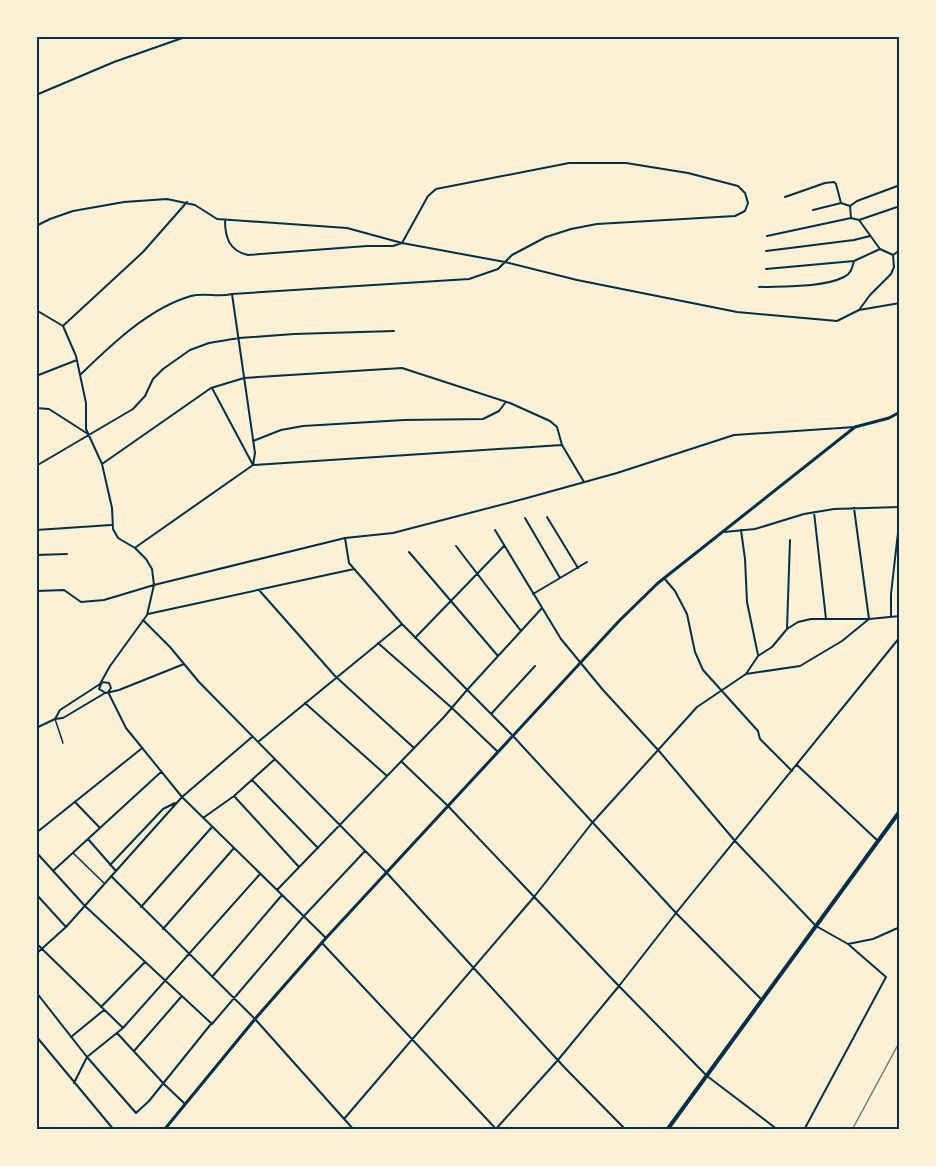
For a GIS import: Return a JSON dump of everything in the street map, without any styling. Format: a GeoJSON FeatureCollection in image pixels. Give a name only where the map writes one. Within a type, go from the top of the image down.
{"type":"FeatureCollection","features":[{"type":"Feature","properties":{"kind":"main road"},"geometry":{"type":"LineString","coordinates":[[164,1130],[255,1018],[326,938],[580,663],[664,578],[855,427],[889,418],[900,412]]}},
{"type":"Feature","properties":{"kind":"main road"},"geometry":{"type":"LineString","coordinates":[[667,1130],[900,811]]}},
{"type":"Feature","properties":{"kind":"street"},"geometry":{"type":"LineString","coordinates":[[36,95],[114,62],[188,36]]}},
{"type":"Feature","properties":{"kind":"street"},"geometry":{"type":"LineString","coordinates":[[81,374],[115,340],[162,310],[195,295],[219,296],[460,280],[477,277],[498,269],[512,255],[546,237],[571,229],[597,224],[735,216],[745,211],[748,198],[738,186],[644,165],[606,162],[569,163],[436,189],[428,196],[402,243],[396,246],[248,255],[238,252],[230,245],[225,220]]}},
{"type":"Feature","properties":{"kind":"street"},"geometry":{"type":"LineString","coordinates":[[785,197],[834,182],[841,203]]}},
{"type":"Feature","properties":{"kind":"street"},"geometry":{"type":"LineString","coordinates":[[850,206],[900,184]]}},
{"type":"Feature","properties":{"kind":"street"},"geometry":{"type":"LineString","coordinates":[[36,226],[62,214],[124,202],[167,199],[187,202],[212,217],[225,220],[347,228],[402,243],[505,262],[577,280],[737,312],[837,321],[859,310],[900,303]]}},
{"type":"Feature","properties":{"kind":"street"},"geometry":{"type":"LineString","coordinates":[[63,326],[143,252],[187,202]]}},
{"type":"Feature","properties":{"kind":"street"},"geometry":{"type":"LineString","coordinates":[[813,210],[841,203],[850,206]]}},
{"type":"Feature","properties":{"kind":"street"},"geometry":{"type":"LineString","coordinates":[[850,206],[851,218]]}},
{"type":"Feature","properties":{"kind":"street"},"geometry":{"type":"LineString","coordinates":[[767,236],[851,218],[859,220],[900,206]]}},
{"type":"Feature","properties":{"kind":"street"},"geometry":{"type":"LineString","coordinates":[[859,220],[880,249],[893,255]]}},
{"type":"Feature","properties":{"kind":"street"},"geometry":{"type":"LineString","coordinates":[[766,251],[870,236]]}},
{"type":"Feature","properties":{"kind":"street"},"geometry":{"type":"LineString","coordinates":[[766,269],[854,261],[880,249]]}},
{"type":"Feature","properties":{"kind":"street"},"geometry":{"type":"LineString","coordinates":[[893,255],[900,250]]}},
{"type":"Feature","properties":{"kind":"street"},"geometry":{"type":"LineString","coordinates":[[859,310],[891,274],[894,267],[893,255]]}},
{"type":"Feature","properties":{"kind":"street"},"geometry":{"type":"LineString","coordinates":[[759,287],[825,283],[845,277],[851,272],[854,261]]}},
{"type":"Feature","properties":{"kind":"street"},"geometry":{"type":"LineString","coordinates":[[232,294],[253,441],[253,465]]}},
{"type":"Feature","properties":{"kind":"street"},"geometry":{"type":"LineString","coordinates":[[36,310],[63,326],[81,374],[86,403],[86,429],[102,464],[112,508],[112,524],[118,538],[135,548],[149,564],[153,575],[154,585],[147,615],[110,666],[100,684],[100,691],[107,693],[126,728],[182,797],[326,938]]}},
{"type":"Feature","properties":{"kind":"street"},"geometry":{"type":"LineString","coordinates":[[36,466],[140,403],[157,374],[190,350],[209,343],[239,338],[394,331]]}},
{"type":"Feature","properties":{"kind":"street"},"geometry":{"type":"LineString","coordinates":[[36,376],[77,360]]}},
{"type":"Feature","properties":{"kind":"street"},"geometry":{"type":"LineString","coordinates":[[102,464],[211,388],[244,378],[402,368],[506,401],[554,424],[562,445],[584,482]]}},
{"type":"Feature","properties":{"kind":"street"},"geometry":{"type":"LineString","coordinates":[[211,388],[253,465]]}},
{"type":"Feature","properties":{"kind":"street"},"geometry":{"type":"LineString","coordinates":[[253,441],[281,430],[303,426],[483,418],[499,411],[506,401]]}},
{"type":"Feature","properties":{"kind":"street"},"geometry":{"type":"LineString","coordinates":[[36,408],[49,409],[88,434]]}},
{"type":"Feature","properties":{"kind":"street"},"geometry":{"type":"LineString","coordinates":[[36,591],[64,590],[81,602],[104,600],[154,585],[345,538],[393,533],[584,482],[734,435],[855,427]]}},
{"type":"Feature","properties":{"kind":"street"},"geometry":{"type":"LineString","coordinates":[[135,548],[253,465],[562,445]]}},
{"type":"Feature","properties":{"kind":"street"},"geometry":{"type":"LineString","coordinates":[[721,532],[755,529],[814,512],[900,507]]}},
{"type":"Feature","properties":{"kind":"street"},"geometry":{"type":"LineString","coordinates":[[854,508],[869,619]]}},
{"type":"Feature","properties":{"kind":"street"},"geometry":{"type":"LineString","coordinates":[[814,512],[826,619]]}},
{"type":"Feature","properties":{"kind":"street"},"geometry":{"type":"LineString","coordinates":[[891,617],[891,594],[900,515]]}},
{"type":"Feature","properties":{"kind":"street"},"geometry":{"type":"LineString","coordinates":[[547,517],[578,568]]}},
{"type":"Feature","properties":{"kind":"street"},"geometry":{"type":"LineString","coordinates":[[525,518],[560,578]]}},
{"type":"Feature","properties":{"kind":"street"},"geometry":{"type":"LineString","coordinates":[[36,530],[112,524]]}},
{"type":"Feature","properties":{"kind":"street"},"geometry":{"type":"LineString","coordinates":[[495,530],[561,639],[735,841],[816,926],[848,944],[886,977],[804,1130]]}},
{"type":"Feature","properties":{"kind":"street"},"geometry":{"type":"LineString","coordinates":[[741,530],[747,602],[758,656]]}},
{"type":"Feature","properties":{"kind":"street"},"geometry":{"type":"LineString","coordinates":[[345,538],[349,563],[402,624],[513,736],[676,913],[762,1000]]}},
{"type":"Feature","properties":{"kind":"street"},"geometry":{"type":"LineString","coordinates":[[787,629],[790,540]]}},
{"type":"Feature","properties":{"kind":"street"},"geometry":{"type":"LineString","coordinates":[[456,546],[521,631]]}},
{"type":"Feature","properties":{"kind":"street"},"geometry":{"type":"LineString","coordinates":[[415,638],[504,546]]}},
{"type":"Feature","properties":{"kind":"street"},"geometry":{"type":"LineString","coordinates":[[409,552],[498,656]]}},
{"type":"Feature","properties":{"kind":"street"},"geometry":{"type":"LineString","coordinates":[[36,555],[67,554]]}},
{"type":"Feature","properties":{"kind":"street"},"geometry":{"type":"LineString","coordinates":[[895,558],[900,559]]}},
{"type":"Feature","properties":{"kind":"street"},"geometry":{"type":"LineString","coordinates":[[533,594],[587,562]]}},
{"type":"Feature","properties":{"kind":"street"},"geometry":{"type":"LineString","coordinates":[[147,615],[354,569]]}},
{"type":"Feature","properties":{"kind":"street"},"geometry":{"type":"LineString","coordinates":[[664,578],[675,591],[687,614],[700,666],[758,731],[760,739],[792,771]]}},
{"type":"Feature","properties":{"kind":"street"},"geometry":{"type":"LineString","coordinates":[[259,590],[336,676],[415,748]]}},
{"type":"Feature","properties":{"kind":"street"},"geometry":{"type":"LineString","coordinates":[[277,890],[402,762],[542,608]]}},
{"type":"Feature","properties":{"kind":"street"},"geometry":{"type":"LineString","coordinates":[[344,1119],[474,969],[592,823],[697,707],[746,674],[758,656],[798,622],[900,616]]}},
{"type":"Feature","properties":{"kind":"street"},"geometry":{"type":"LineString","coordinates":[[746,674],[800,666],[842,641],[869,619]]}},
{"type":"Feature","properties":{"kind":"street"},"geometry":{"type":"LineString","coordinates":[[143,620],[253,737],[386,872],[558,1060],[626,1130]]}},
{"type":"Feature","properties":{"kind":"street"},"geometry":{"type":"LineString","coordinates":[[258,742],[402,624]]}},
{"type":"Feature","properties":{"kind":"street"},"geometry":{"type":"LineString","coordinates":[[322,943],[496,1130],[619,986],[900,638]]}},
{"type":"Feature","properties":{"kind":"street"},"geometry":{"type":"LineString","coordinates":[[378,643],[498,752]]}},
{"type":"Feature","properties":{"kind":"street"},"geometry":{"type":"LineString","coordinates":[[36,728],[55,718],[63,718],[107,693],[183,664]]}},
{"type":"Feature","properties":{"kind":"street"},"geometry":{"type":"LineString","coordinates":[[491,714],[535,666]]}},
{"type":"Feature","properties":{"kind":"street"},"geometry":{"type":"LineString","coordinates":[[55,718],[60,710],[104,682],[109,683],[111,688],[107,693]]}},
{"type":"Feature","properties":{"kind":"street"},"geometry":{"type":"LineString","coordinates":[[305,703],[387,776]]}},
{"type":"Feature","properties":{"kind":"street"},"geometry":{"type":"LineString","coordinates":[[55,718],[63,742]]}},
{"type":"Feature","properties":{"kind":"street"},"geometry":{"type":"LineString","coordinates":[[36,954],[66,927],[182,797],[253,737]]}},
{"type":"Feature","properties":{"kind":"street"},"geometry":{"type":"LineString","coordinates":[[36,833],[142,748]]}},
{"type":"Feature","properties":{"kind":"street"},"geometry":{"type":"LineString","coordinates":[[203,818],[234,796],[275,759]]}},
{"type":"Feature","properties":{"kind":"street"},"geometry":{"type":"LineString","coordinates":[[402,762],[448,806],[706,1076],[778,1130]]}},
{"type":"Feature","properties":{"kind":"street"},"geometry":{"type":"LineString","coordinates":[[797,765],[878,841]]}},
{"type":"Feature","properties":{"kind":"street"},"geometry":{"type":"LineString","coordinates":[[53,871],[161,772]]}},
{"type":"Feature","properties":{"kind":"street"},"geometry":{"type":"LineString","coordinates":[[252,780],[318,848]]}},
{"type":"Feature","properties":{"kind":"street"},"geometry":{"type":"LineString","coordinates":[[234,796],[299,867]]}},
{"type":"Feature","properties":{"kind":"street"},"geometry":{"type":"LineString","coordinates":[[75,801],[100,828]]}},
{"type":"Feature","properties":{"kind":"street"},"geometry":{"type":"LineString","coordinates":[[110,865],[163,809],[178,802]]}},
{"type":"Feature","properties":{"kind":"street"},"geometry":{"type":"LineString","coordinates":[[141,907],[212,827]]}},
{"type":"Feature","properties":{"kind":"street"},"geometry":{"type":"LineString","coordinates":[[88,839],[116,871]]}},
{"type":"Feature","properties":{"kind":"street"},"geometry":{"type":"LineString","coordinates":[[163,929],[234,848]]}},
{"type":"Feature","properties":{"kind":"street"},"geometry":{"type":"LineString","coordinates":[[36,992],[87,1057],[136,1113],[164,1084],[304,916],[365,850]]}},
{"type":"Feature","properties":{"kind":"street"},"geometry":{"type":"LineString","coordinates":[[36,852],[85,906],[212,1024]]}},
{"type":"Feature","properties":{"kind":"street"},"geometry":{"type":"LineString","coordinates":[[73,853],[105,883]]}},
{"type":"Feature","properties":{"kind":"street"},"geometry":{"type":"LineString","coordinates":[[74,1083],[87,1057],[123,1028],[260,874]]}},
{"type":"Feature","properties":{"kind":"street"},"geometry":{"type":"LineString","coordinates":[[111,876],[255,1018],[354,1130]]}},
{"type":"Feature","properties":{"kind":"street"},"geometry":{"type":"LineString","coordinates":[[36,894],[66,927]]}},
{"type":"Feature","properties":{"kind":"street"},"geometry":{"type":"LineString","coordinates":[[212,977],[282,894]]}},
{"type":"Feature","properties":{"kind":"street"},"geometry":{"type":"LineString","coordinates":[[848,944],[873,939],[900,927]]}},
{"type":"Feature","properties":{"kind":"street"},"geometry":{"type":"LineString","coordinates":[[36,943],[123,1028]]}},
{"type":"Feature","properties":{"kind":"street"},"geometry":{"type":"LineString","coordinates":[[101,1007],[145,962]]}},
{"type":"Feature","properties":{"kind":"street"},"geometry":{"type":"LineString","coordinates":[[134,1051],[182,996]]}},
{"type":"Feature","properties":{"kind":"street"},"geometry":{"type":"LineString","coordinates":[[71,1037],[104,1010]]}},
{"type":"Feature","properties":{"kind":"street"},"geometry":{"type":"LineString","coordinates":[[117,1033],[185,1104]]}},
{"type":"Feature","properties":{"kind":"street"},"geometry":{"type":"LineString","coordinates":[[36,1036],[114,1130]]}},
{"type":"Feature","properties":{"kind":"railway"},"geometry":{"type":"LineString","coordinates":[[852,1130],[900,1041]]}}]}
